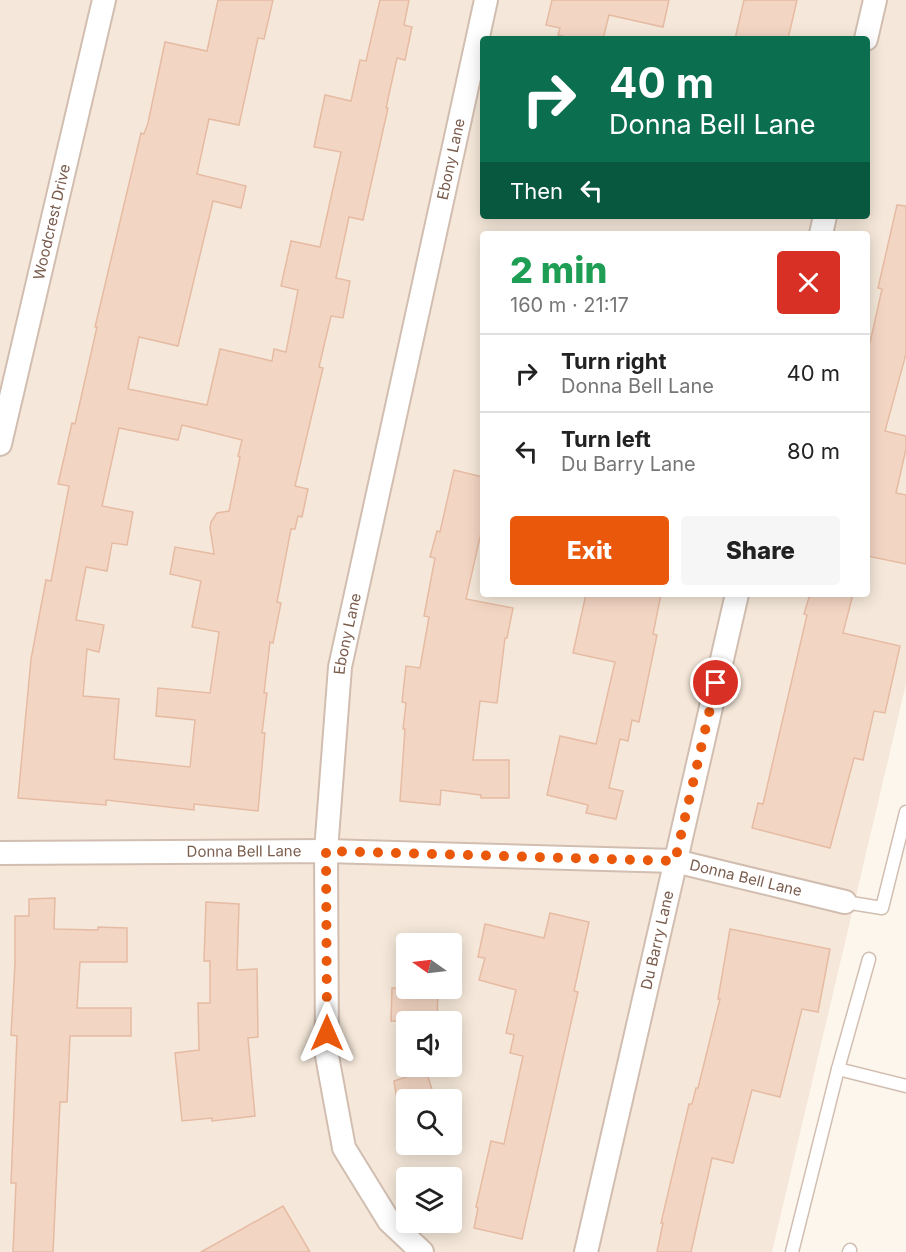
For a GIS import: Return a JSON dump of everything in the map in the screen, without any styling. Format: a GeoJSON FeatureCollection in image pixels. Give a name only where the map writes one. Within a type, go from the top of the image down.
{"type":"FeatureCollection","features":[{"type":"Feature","properties":{"kind":"street","name":"Woodcrest Drive"},"geometry":{"type":"LineString","coordinates":[[0,444],[104,0]]}},
{"type":"Feature","properties":{"kind":"street","name":"Ebony Lane"},"geometry":{"type":"LineString","coordinates":[[422,1252],[388,1221],[344,1148],[327,1056],[326,851],[340,667],[486,0]]}},
{"type":"Feature","properties":{"kind":"street"},"geometry":{"type":"LineString","coordinates":[[867,36],[875,0]]}},
{"type":"Feature","properties":{"kind":"street","name":"Du Barry Lane"},"geometry":{"type":"LineString","coordinates":[[586,1252],[736,597]]}},
{"type":"Feature","properties":{"kind":"street","name":"Donna Bell Lane"},"geometry":{"type":"LineString","coordinates":[[0,853],[326,851],[675,861],[845,902]]}},
{"type":"Feature","properties":{"kind":"lane"},"geometry":{"type":"LineString","coordinates":[[845,902],[882,908],[906,812]]}},
{"type":"Feature","properties":{"kind":"lane"},"geometry":{"type":"LineString","coordinates":[[792,1252],[838,1069],[869,959]]}},
{"type":"Feature","properties":{"kind":"lane"},"geometry":{"type":"LineString","coordinates":[[838,1069],[906,1086]]}},
{"type":"Feature","properties":{"kind":"shaded area"},"geometry":{"type":"Polygon","coordinates":[[[0,0],[906,0],[906,684],[772,1252],[0,1252],[0,0]]]}},
{"type":"Feature","properties":{"kind":"building"},"geometry":{"type":"Polygon","coordinates":[[[218,0],[273,0],[264,39],[258,38],[239,125],[209,119],[197,174],[246,186],[241,208],[213,201],[178,346],[139,337],[128,389],[207,405],[220,349],[272,361],[274,349],[286,352],[298,290],[281,286],[291,241],[320,247],[341,152],[314,147],[325,95],[351,101],[360,60],[366,61],[380,0],[409,0],[404,25],[412,27],[405,60],[397,58],[363,220],[349,217],[336,278],[350,281],[343,318],[331,316],[319,367],[323,368],[295,486],[308,489],[302,517],[298,516],[295,529],[291,529],[277,602],[281,603],[273,643],[270,642],[264,693],[267,693],[262,733],[265,733],[258,811],[194,804],[194,810],[106,800],[106,805],[18,798],[31,659],[46,580],[51,581],[69,486],[58,484],[72,423],[75,424],[97,327],[95,327],[141,133],[144,134],[148,123],[165,42],[207,51],[218,0]],[[182,425],[178,440],[119,428],[102,506],[133,512],[127,545],[112,543],[107,571],[86,567],[76,620],[104,625],[99,652],[87,649],[83,696],[119,699],[114,759],[190,767],[195,720],[156,716],[158,688],[210,693],[219,632],[192,627],[201,581],[170,574],[175,547],[214,554],[211,522],[217,513],[229,511],[242,440],[182,425]]]}},
{"type":"Feature","properties":{"kind":"building"},"geometry":{"type":"Polygon","coordinates":[[[552,0],[669,0],[663,27],[609,15],[604,36],[562,36],[558,35],[560,28],[546,25],[552,0]]]}},
{"type":"Feature","properties":{"kind":"building"},"geometry":{"type":"Polygon","coordinates":[[[744,0],[797,0],[789,36],[736,36],[744,0]]]}},
{"type":"Feature","properties":{"kind":"building"},"geometry":{"type":"Polygon","coordinates":[[[897,205],[906,206],[906,354],[885,431],[906,436],[906,449],[896,493],[906,495],[906,564],[870,557],[870,343],[882,289],[878,288],[897,205]]]}},
{"type":"Feature","properties":{"kind":"building"},"geometry":{"type":"Polygon","coordinates":[[[454,470],[480,476],[480,537],[466,599],[513,608],[507,638],[505,638],[497,703],[480,701],[473,760],[509,760],[509,798],[481,798],[481,795],[441,790],[440,805],[400,801],[406,703],[402,702],[406,666],[420,668],[429,617],[424,616],[435,558],[430,557],[437,531],[440,532],[454,470]]]}},
{"type":"Feature","properties":{"kind":"building"},"geometry":{"type":"Polygon","coordinates":[[[585,597],[660,597],[653,634],[657,635],[639,722],[632,720],[628,741],[620,739],[609,788],[623,791],[616,819],[586,813],[588,805],[547,795],[560,736],[596,744],[615,662],[573,653],[585,597]]]}},
{"type":"Feature","properties":{"kind":"building"},"geometry":{"type":"Polygon","coordinates":[[[809,597],[852,597],[843,633],[900,646],[885,713],[874,711],[863,760],[854,758],[830,848],[752,828],[758,803],[763,804],[807,615],[804,614],[809,597]]]}},
{"type":"Feature","properties":{"kind":"building"},"geometry":{"type":"Polygon","coordinates":[[[55,898],[54,929],[127,928],[127,962],[80,962],[77,1008],[131,1008],[131,1036],[70,1036],[67,1102],[60,1102],[53,1252],[13,1252],[16,1183],[11,1183],[17,1036],[11,1035],[15,916],[29,916],[29,899],[55,898]]]}},
{"type":"Feature","properties":{"kind":"building"},"geometry":{"type":"Polygon","coordinates":[[[206,902],[239,904],[237,970],[257,969],[258,1037],[248,1038],[255,1116],[212,1121],[212,1118],[182,1121],[175,1053],[199,1050],[198,1003],[210,1003],[210,961],[204,961],[206,902]]]}},
{"type":"Feature","properties":{"kind":"building"},"geometry":{"type":"Polygon","coordinates":[[[550,913],[589,922],[574,991],[578,992],[522,1239],[474,1228],[478,1208],[476,1207],[491,1141],[504,1144],[523,1056],[510,1053],[514,1035],[506,1033],[516,990],[479,980],[485,958],[478,957],[485,924],[544,938],[550,913]]]}},
{"type":"Feature","properties":{"kind":"building"},"geometry":{"type":"Polygon","coordinates":[[[730,929],[830,949],[818,1012],[802,1009],[780,1097],[752,1090],[733,1163],[712,1158],[691,1252],[657,1252],[663,1223],[661,1223],[689,1104],[692,1104],[696,1088],[698,1088],[720,999],[718,999],[730,929]]]}},
{"type":"Feature","properties":{"kind":"building"},"geometry":{"type":"Polygon","coordinates":[[[392,988],[396,988],[396,999],[438,999],[437,1011],[396,1011],[396,1021],[391,1021],[392,988]]]}},
{"type":"Feature","properties":{"kind":"building"},"geometry":{"type":"Polygon","coordinates":[[[406,1077],[428,1077],[432,1089],[396,1089],[396,1094],[394,1081],[406,1077]]]}},
{"type":"Feature","properties":{"kind":"building"},"geometry":{"type":"Polygon","coordinates":[[[283,1206],[310,1252],[201,1252],[283,1206]]]}},
{"type":"Feature","properties":{"kind":"route"},"geometry":{"type":"LineString","coordinates":[[327,1033],[326,851],[675,861],[716,683]]}}]}
